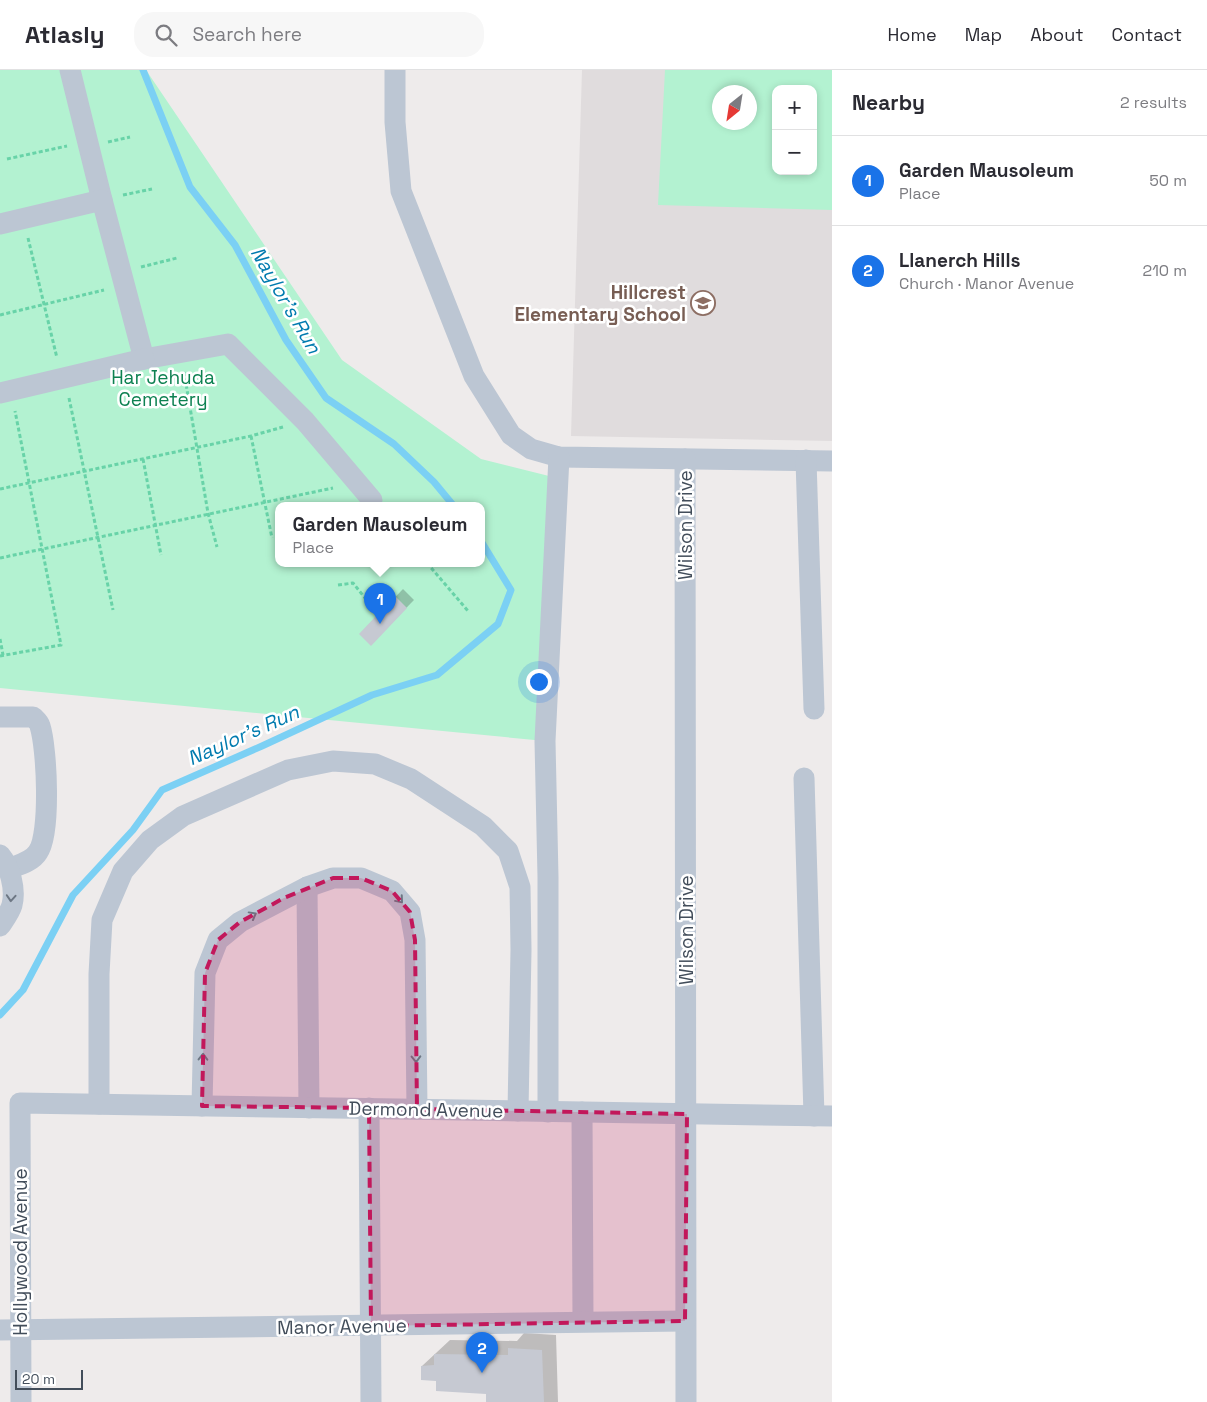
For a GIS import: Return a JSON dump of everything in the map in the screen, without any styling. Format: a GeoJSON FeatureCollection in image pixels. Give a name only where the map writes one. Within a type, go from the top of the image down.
{"type":"FeatureCollection","features":[{"type":"Feature","properties":{"kind":"street"},"geometry":{"type":"LineString","coordinates":[[70,70],[144,359]]}},
{"type":"Feature","properties":{"kind":"street"},"geometry":{"type":"LineString","coordinates":[[395,70],[395,122],[402,191],[474,376],[511,435],[532,449],[559,457],[832,461]]}},
{"type":"Feature","properties":{"kind":"street"},"geometry":{"type":"LineString","coordinates":[[0,224],[102,200]]}},
{"type":"Feature","properties":{"kind":"street"},"geometry":{"type":"LineString","coordinates":[[6,392],[144,359],[228,344],[305,421],[372,500]]}},
{"type":"Feature","properties":{"kind":"street"},"geometry":{"type":"LineString","coordinates":[[548,1112],[548,877],[545,741],[559,457]]}},
{"type":"Feature","properties":{"kind":"street","name":"Wilson Drive"},"geometry":{"type":"LineString","coordinates":[[685,459],[686,1402]]}},
{"type":"Feature","properties":{"kind":"street"},"geometry":{"type":"LineString","coordinates":[[806,460],[814,709]]}},
{"type":"Feature","properties":{"kind":"street"},"geometry":{"type":"LineString","coordinates":[[0,717],[33,717],[39,723],[47,762],[44,840],[38,853],[33,857],[4,862],[11,875],[12,905],[0,926]]}},
{"type":"Feature","properties":{"kind":"street"},"geometry":{"type":"LineString","coordinates":[[99,1104],[98,974],[102,920],[123,871],[150,840],[183,816],[288,770],[333,761],[375,764],[411,779],[483,826],[508,851],[520,887],[522,950],[518,1111]]}},
{"type":"Feature","properties":{"kind":"street"},"geometry":{"type":"LineString","coordinates":[[804,778],[823,1116]]}},
{"type":"Feature","properties":{"kind":"street"},"geometry":{"type":"LineString","coordinates":[[202,1106],[205,972],[218,940],[240,922],[307,887],[333,878],[361,878],[392,891],[410,912],[415,940],[417,1109]]}},
{"type":"Feature","properties":{"kind":"street"},"geometry":{"type":"LineString","coordinates":[[307,887],[309,1108]]}},
{"type":"Feature","properties":{"kind":"street","name":"Dermond Avenue"},"geometry":{"type":"LineString","coordinates":[[20,1103],[823,1116]]}},
{"type":"Feature","properties":{"kind":"street","name":"Hollywood Avenue"},"geometry":{"type":"LineString","coordinates":[[20,1103],[10,1330],[21,1402]]}},
{"type":"Feature","properties":{"kind":"street"},"geometry":{"type":"LineString","coordinates":[[369,1108],[371,1402]]}},
{"type":"Feature","properties":{"kind":"street"},"geometry":{"type":"LineString","coordinates":[[582,1112],[583,1321]]}},
{"type":"Feature","properties":{"kind":"street","name":"Manor Avenue"},"geometry":{"type":"LineString","coordinates":[[10,1330],[685,1321]]}},
{"type":"Feature","properties":{"kind":"path"},"geometry":{"type":"LineString","coordinates":[[7,159],[87,141]]}},
{"type":"Feature","properties":{"kind":"path"},"geometry":{"type":"LineString","coordinates":[[102,200],[152,189]]}},
{"type":"Feature","properties":{"kind":"path"},"geometry":{"type":"LineString","coordinates":[[23,218],[86,471],[113,610]]}},
{"type":"Feature","properties":{"kind":"path"},"geometry":{"type":"LineString","coordinates":[[0,315],[44,305],[123,279],[177,258]]}},
{"type":"Feature","properties":{"kind":"path"},"geometry":{"type":"LineString","coordinates":[[180,352],[208,513],[217,548]]}},
{"type":"Feature","properties":{"kind":"path"},"geometry":{"type":"LineString","coordinates":[[0,639],[2,656],[61,646],[29,483],[6,392]]}},
{"type":"Feature","properties":{"kind":"path"},"geometry":{"type":"LineString","coordinates":[[0,489],[251,436],[305,421]]}},
{"type":"Feature","properties":{"kind":"path"},"geometry":{"type":"LineString","coordinates":[[251,436],[272,538]]}},
{"type":"Feature","properties":{"kind":"path"},"geometry":{"type":"LineString","coordinates":[[143,459],[161,555]]}},
{"type":"Feature","properties":{"kind":"path"},"geometry":{"type":"LineString","coordinates":[[0,558],[264,501],[358,483]]}},
{"type":"Feature","properties":{"kind":"path"},"geometry":{"type":"LineString","coordinates":[[430,567],[468,611]]}},
{"type":"Feature","properties":{"kind":"path"},"geometry":{"type":"LineString","coordinates":[[338,585],[353,582],[378,614]]}},
{"type":"Feature","properties":{"kind":"highlighted area"},"geometry":{"type":"Polygon","coordinates":[[[333,878],[361,878],[392,891],[410,912],[415,940],[417,1109],[687,1114],[685,1321],[371,1326],[369,1108],[202,1106],[205,973],[218,940],[240,922],[284,898],[333,878]]]}},
{"type":"Feature","properties":{"kind":"shaded area","name":"Hillcrest Elementary School"},"geometry":{"type":"Polygon","coordinates":[[[582,70],[832,70],[832,441],[571,436],[582,70]]]}},
{"type":"Feature","properties":{"kind":"green space","name":"Har Jehuda Cemetery"},"geometry":{"type":"Polygon","coordinates":[[[0,70],[146,70],[342,360],[481,459],[553,477],[545,741],[0,688],[0,70]]]}},
{"type":"Feature","properties":{"kind":"green space"},"geometry":{"type":"Polygon","coordinates":[[[665,70],[832,70],[832,210],[658,205],[665,70]]]}},
{"type":"Feature","properties":{"kind":"building"},"geometry":{"type":"Polygon","coordinates":[[[395,596],[407,608],[371,646],[359,634],[395,596]]]}},
{"type":"Feature","properties":{"kind":"building"},"geometry":{"type":"Polygon","coordinates":[[[508,1348],[542,1350],[544,1402],[486,1402],[486,1394],[436,1391],[436,1381],[421,1380],[421,1366],[434,1365],[434,1354],[508,1355],[508,1348]]]}},
{"type":"Feature","properties":{"kind":"waterway","name":"Naylor's Run"},"geometry":{"type":"LineString","coordinates":[[143,70],[190,187],[235,245],[286,340],[326,398],[394,444],[434,482],[451,502]]}},
{"type":"Feature","properties":{"kind":"waterway","name":"Naylor's Run"},"geometry":{"type":"LineString","coordinates":[[0,1015],[23,990],[73,895],[133,830],[162,790],[372,695],[437,675],[498,624],[511,590],[485,548]]}},
{"type":"Feature","properties":{"kind":"place","name":"Hillcrest Elementary School"},"geometry":{"type":"Point","coordinates":[703,303]}},
{"type":"Feature","properties":{"kind":"place","name":"Garden Mausoleum"},"geometry":{"type":"Point","coordinates":[380,624]}},
{"type":"Feature","properties":{"kind":"place","name":"Llanerch Hills"},"geometry":{"type":"Point","coordinates":[482,1373]}}]}
